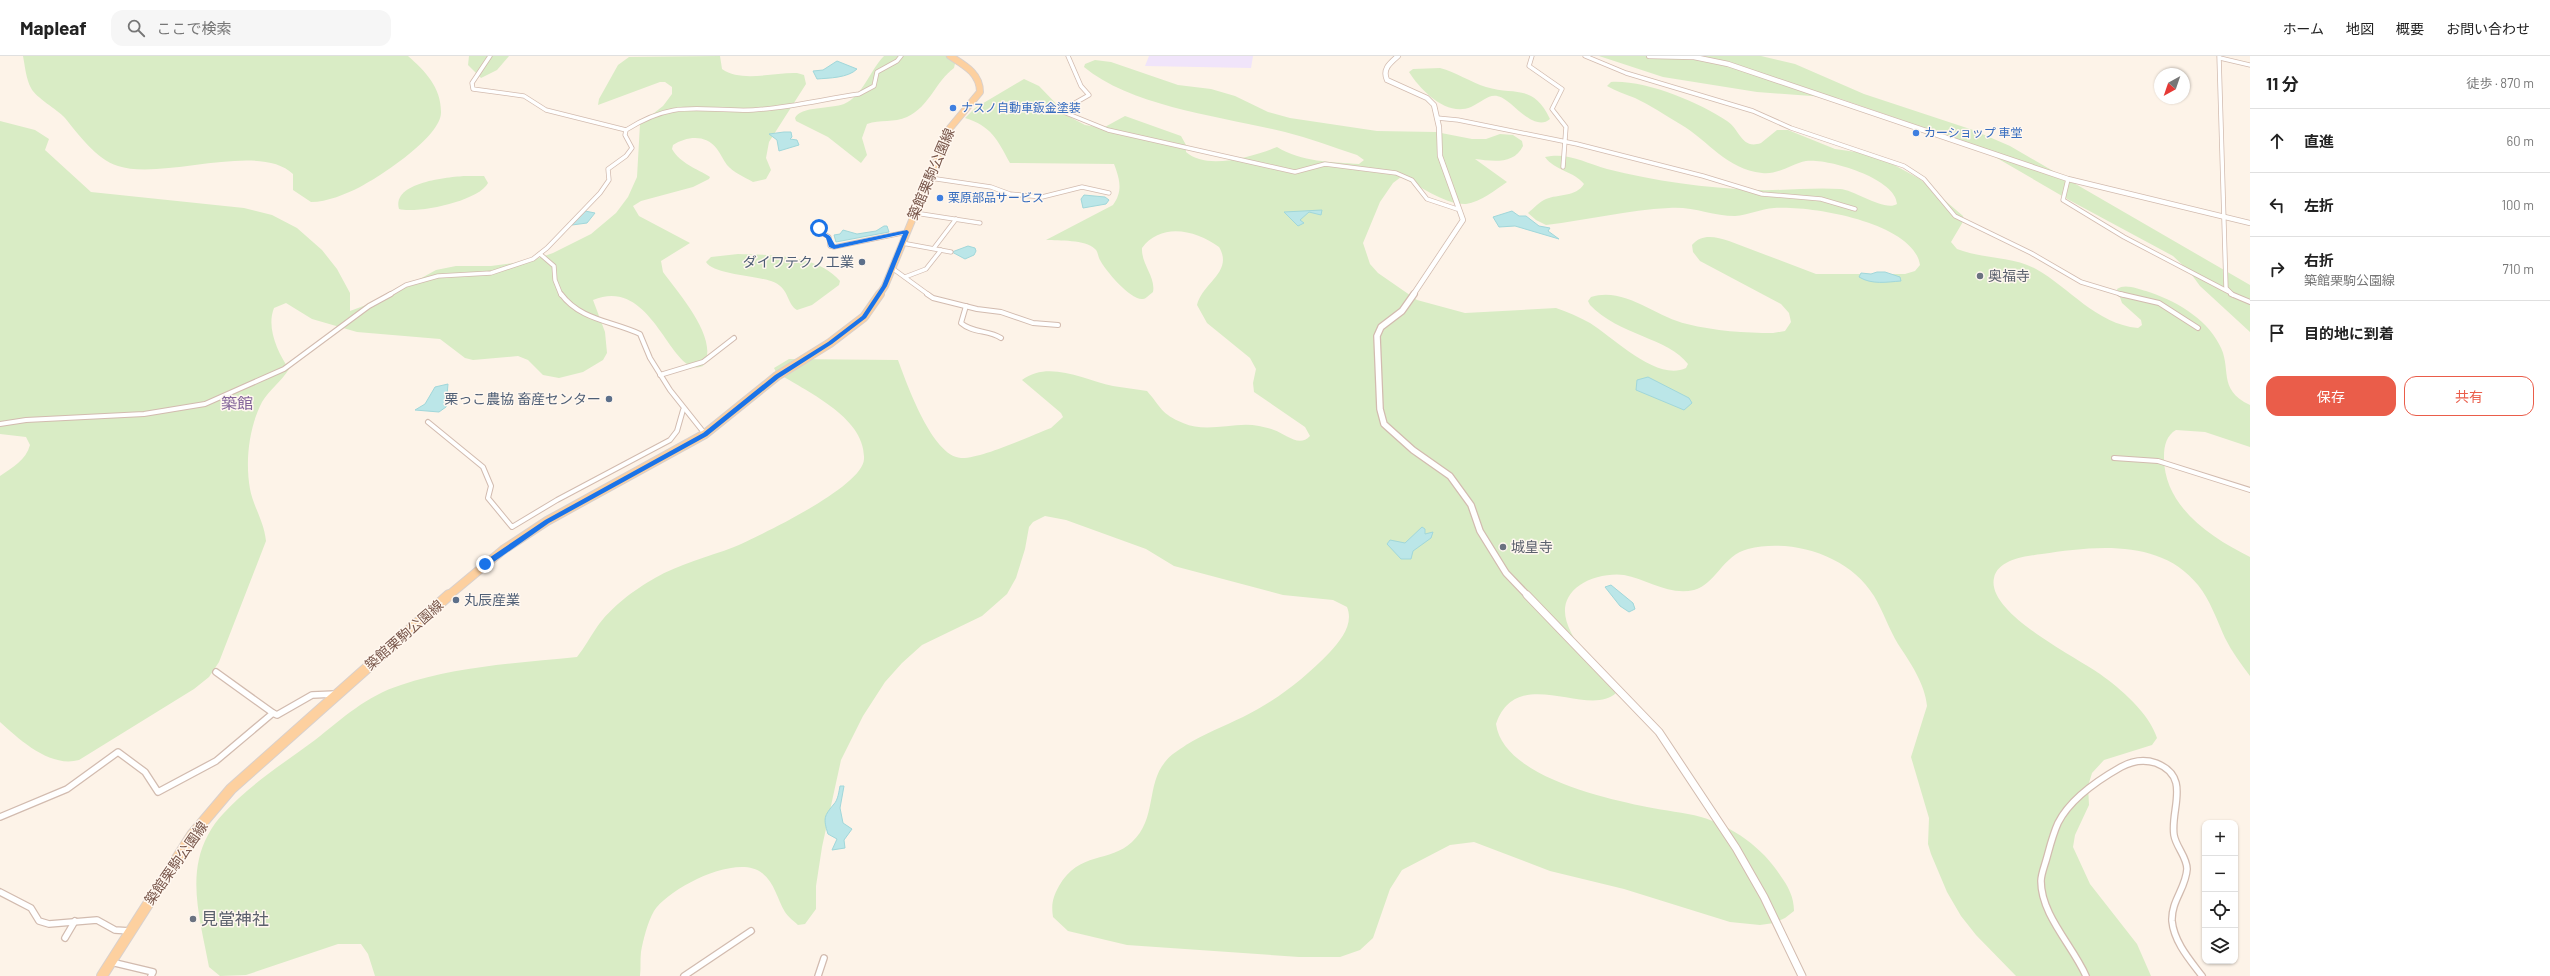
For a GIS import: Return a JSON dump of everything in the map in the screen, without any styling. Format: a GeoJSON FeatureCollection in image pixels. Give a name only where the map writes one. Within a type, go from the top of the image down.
{"type":"FeatureCollection","features":[{"type":"Feature","properties":{"kind":"main road","name":"築館栗駒公園線"},"geometry":{"type":"LineString","coordinates":[[102,976],[192,835],[248,772],[336,694],[503,550],[547,521],[705,434],[777,376],[830,343],[860,321],[877,300],[892,268],[950,128],[980,92],[980,82],[976,76],[950,56]]}},
{"type":"Feature","properties":{"kind":"street"},"geometry":{"type":"LineString","coordinates":[[490,56],[472,83],[473,89],[524,96],[546,110],[626,130]]}},
{"type":"Feature","properties":{"kind":"street"},"geometry":{"type":"LineString","coordinates":[[0,424],[26,420],[144,414],[205,404],[284,369],[374,302],[406,285],[438,276],[492,273],[521,265],[540,254],[606,185],[608,169],[626,156],[632,148],[625,135],[626,130],[637,122],[672,109],[698,107],[752,110],[859,94],[874,86],[876,72],[898,61],[902,56]]}},
{"type":"Feature","properties":{"kind":"street"},"geometry":{"type":"LineString","coordinates":[[1068,56],[1081,86],[1089,95],[1061,111],[1097,126],[1157,142],[1295,172],[1325,164],[1396,173],[1412,180],[1427,199],[1457,209]]}},
{"type":"Feature","properties":{"kind":"street"},"geometry":{"type":"LineString","coordinates":[[1398,56],[1385,69],[1386,80],[1426,98],[1434,105],[1437,118],[1440,156],[1456,196],[1457,209],[1463,220],[1402,311],[1381,327],[1377,336],[1380,409],[1384,424],[1413,450],[1450,476],[1470,505],[1480,531],[1506,573],[1659,732],[1736,848],[1764,897],[1802,976]]}},
{"type":"Feature","properties":{"kind":"street"},"geometry":{"type":"LineString","coordinates":[[1532,56],[1528,66],[1562,90],[1552,109],[1566,127],[1563,166]]}},
{"type":"Feature","properties":{"kind":"street"},"geometry":{"type":"LineString","coordinates":[[1584,56],[1626,73],[1753,111],[1795,130],[1823,137],[1904,166],[1924,179],[1954,216],[2031,253],[2081,282],[2104,290],[2160,303],[2198,328]]}},
{"type":"Feature","properties":{"kind":"street"},"geometry":{"type":"LineString","coordinates":[[1649,56],[1694,58],[1734,66],[2068,179],[2250,223]]}},
{"type":"Feature","properties":{"kind":"street"},"geometry":{"type":"LineString","coordinates":[[2229,293],[2226,288],[2219,104],[2219,57],[2250,65]]}},
{"type":"Feature","properties":{"kind":"street"},"geometry":{"type":"LineString","coordinates":[[1437,118],[1458,120],[1566,142],[1697,174],[1762,194],[1821,199],[1855,209]]}},
{"type":"Feature","properties":{"kind":"street"},"geometry":{"type":"LineString","coordinates":[[930,178],[990,187],[1010,194],[1042,197],[1082,187],[1109,193]]}},
{"type":"Feature","properties":{"kind":"street"},"geometry":{"type":"LineString","coordinates":[[2068,179],[2064,200],[2124,237],[2229,293],[2250,302]]}},
{"type":"Feature","properties":{"kind":"street"},"geometry":{"type":"LineString","coordinates":[[915,213],[956,218],[980,223]]}},
{"type":"Feature","properties":{"kind":"street"},"geometry":{"type":"LineString","coordinates":[[934,248],[956,218]]}},
{"type":"Feature","properties":{"kind":"street"},"geometry":{"type":"LineString","coordinates":[[823,224],[817,230],[829,237],[830,246],[834,247],[907,232]]}},
{"type":"Feature","properties":{"kind":"street"},"geometry":{"type":"LineString","coordinates":[[902,243],[951,252]]}},
{"type":"Feature","properties":{"kind":"street"},"geometry":{"type":"LineString","coordinates":[[905,277],[926,269],[941,250]]}},
{"type":"Feature","properties":{"kind":"street"},"geometry":{"type":"LineString","coordinates":[[540,254],[554,266],[556,284],[570,306],[594,319],[640,334],[660,375],[683,410],[705,434]]}},
{"type":"Feature","properties":{"kind":"street"},"geometry":{"type":"LineString","coordinates":[[892,268],[933,298],[1001,312],[1033,323],[1058,325]]}},
{"type":"Feature","properties":{"kind":"street"},"geometry":{"type":"LineString","coordinates":[[966,306],[961,323],[966,329],[986,330],[1001,338]]}},
{"type":"Feature","properties":{"kind":"street"},"geometry":{"type":"LineString","coordinates":[[660,375],[703,362],[734,338]]}},
{"type":"Feature","properties":{"kind":"street"},"geometry":{"type":"LineString","coordinates":[[428,422],[483,467],[491,486],[488,498],[512,527],[556,500],[670,440],[677,431],[683,410]]}},
{"type":"Feature","properties":{"kind":"street"},"geometry":{"type":"LineString","coordinates":[[2114,458],[2158,461],[2250,490]]}},
{"type":"Feature","properties":{"kind":"street"},"geometry":{"type":"LineString","coordinates":[[216,672],[273,714],[277,715],[318,694],[336,694]]}},
{"type":"Feature","properties":{"kind":"street"},"geometry":{"type":"LineString","coordinates":[[0,817],[67,789],[118,752],[145,772],[158,792],[166,789],[194,771],[216,761],[234,743],[273,714]]}},
{"type":"Feature","properties":{"kind":"street"},"geometry":{"type":"LineString","coordinates":[[2086,976],[2075,951],[2047,906],[2041,889],[2041,880],[2057,827],[2064,813],[2092,787],[2122,766],[2140,760],[2150,761],[2162,766],[2172,775],[2177,786],[2174,834],[2187,867],[2172,912],[2171,924],[2177,939],[2202,976]]}},
{"type":"Feature","properties":{"kind":"street"},"geometry":{"type":"LineString","coordinates":[[0,892],[31,908],[39,921],[49,924],[97,920],[116,930],[130,930]]}},
{"type":"Feature","properties":{"kind":"street"},"geometry":{"type":"LineString","coordinates":[[65,938],[75,921]]}},
{"type":"Feature","properties":{"kind":"street"},"geometry":{"type":"LineString","coordinates":[[684,976],[751,931]]}},
{"type":"Feature","properties":{"kind":"street"},"geometry":{"type":"LineString","coordinates":[[818,976],[824,958]]}},
{"type":"Feature","properties":{"kind":"street"},"geometry":{"type":"LineString","coordinates":[[111,962],[153,972],[151,976]]}},
{"type":"Feature","properties":{"kind":"shaded area"},"geometry":{"type":"Polygon","coordinates":[[[1149,56],[1253,56],[1251,68],[1145,66],[1149,56]]]}},
{"type":"Feature","properties":{"kind":"green space"},"geometry":{"type":"Polygon","coordinates":[[[23,56],[408,56],[431,80],[438,95],[441,112],[439,122],[432,132],[421,144],[395,165],[369,182],[349,192],[330,199],[311,202],[293,190],[293,174],[278,165],[258,161],[209,163],[159,169],[137,169],[110,163],[95,152],[65,118],[34,92],[28,81],[23,56]]]}},
{"type":"Feature","properties":{"kind":"green space"},"geometry":{"type":"Polygon","coordinates":[[[469,56],[509,56],[497,70],[481,78],[468,65],[469,56]]]}},
{"type":"Feature","properties":{"kind":"green space"},"geometry":{"type":"Polygon","coordinates":[[[720,56],[722,69],[730,73],[758,76],[797,73],[804,75],[806,84],[769,142],[766,158],[771,170],[766,179],[753,182],[729,168],[713,144],[702,139],[690,138],[673,145],[672,149],[689,165],[710,177],[709,179],[693,187],[641,201],[633,206],[639,216],[690,243],[661,261],[663,272],[687,304],[702,330],[706,343],[707,355],[703,366],[692,366],[681,358],[646,313],[631,301],[614,296],[593,300],[605,332],[607,353],[603,360],[583,372],[559,378],[543,375],[528,360],[518,356],[473,360],[465,358],[440,339],[357,332],[312,319],[286,303],[274,308],[271,324],[272,332],[277,348],[289,369],[262,402],[251,433],[248,456],[250,489],[263,527],[266,541],[219,662],[209,677],[194,689],[79,760],[57,760],[36,751],[0,722],[0,476],[22,459],[30,445],[26,437],[0,434],[0,121],[35,130],[49,139],[45,150],[91,192],[244,208],[272,215],[297,228],[322,250],[337,269],[350,293],[350,311],[385,298],[436,270],[456,266],[491,266],[530,261],[553,253],[591,234],[616,213],[628,197],[637,177],[640,124],[663,106],[672,94],[672,87],[665,82],[660,82],[598,105],[599,99],[618,65],[629,57],[720,56]]]}},
{"type":"Feature","properties":{"kind":"green space"},"geometry":{"type":"Polygon","coordinates":[[[884,56],[953,56],[956,59],[954,68],[947,74],[927,100],[915,112],[902,119],[867,124],[862,138],[867,155],[861,163],[828,137],[796,121],[795,118],[803,111],[839,106],[851,100],[861,89],[884,56]]]}},
{"type":"Feature","properties":{"kind":"green space"},"geometry":{"type":"Polygon","coordinates":[[[1599,56],[1761,56],[1795,64],[1864,94],[1973,130],[2010,146],[2250,285],[2250,332],[2200,286],[2189,271],[2173,256],[2069,200],[1990,154],[1902,120],[1838,98],[1757,92],[1663,77],[1599,56]]]}},
{"type":"Feature","properties":{"kind":"green space"},"geometry":{"type":"Polygon","coordinates":[[[1095,60],[1111,62],[1178,85],[1211,89],[1235,96],[1268,112],[1290,118],[1377,131],[1436,132],[1472,139],[1486,139],[1500,134],[1513,135],[1522,141],[1523,146],[1514,156],[1508,159],[1495,161],[1475,159],[1507,182],[1488,195],[1472,203],[1458,203],[1441,198],[1401,177],[1393,183],[1380,202],[1363,243],[1370,264],[1378,273],[1417,300],[1465,313],[1556,308],[1590,323],[1623,348],[1649,364],[1662,369],[1675,371],[1686,368],[1688,364],[1669,348],[1628,330],[1601,315],[1590,305],[1588,301],[1591,297],[1603,295],[1628,299],[1675,320],[1687,324],[1719,330],[1773,333],[1785,331],[1791,322],[1789,313],[1781,304],[1700,261],[1693,252],[1692,245],[1700,239],[1705,237],[1714,237],[1729,241],[1816,274],[1905,274],[1915,271],[1920,265],[1913,250],[1900,238],[1880,227],[1858,219],[1834,213],[1811,210],[1774,208],[1735,216],[1727,216],[1686,208],[1669,208],[1638,211],[1546,225],[1536,220],[1528,213],[1539,203],[1551,197],[1572,193],[1581,188],[1584,184],[1575,176],[1549,162],[1545,157],[1554,156],[1569,157],[1607,169],[1680,183],[1718,188],[1755,190],[1819,188],[1840,189],[1885,205],[1892,206],[1897,204],[1894,195],[1885,186],[1873,178],[1844,166],[1816,161],[1806,161],[1779,171],[1762,173],[1738,166],[1718,153],[1690,131],[1663,114],[1635,98],[1607,86],[1611,82],[1625,82],[1655,88],[1687,100],[1727,121],[1741,138],[1749,144],[1761,143],[1777,130],[1788,130],[1835,149],[1863,153],[1885,160],[1920,179],[1963,216],[1964,220],[1951,242],[1957,249],[1977,255],[2017,262],[2036,269],[2096,313],[2109,320],[2138,328],[2142,325],[2141,320],[2122,303],[2117,289],[2124,286],[2139,289],[2167,299],[2197,318],[2213,334],[2219,344],[2225,361],[2229,385],[2233,392],[2239,399],[2250,405],[2250,447],[2205,432],[2176,430],[2170,435],[2165,444],[2164,456],[2166,474],[2171,490],[2180,505],[2192,518],[2220,540],[2250,557],[2250,676],[2225,638],[2213,610],[2198,585],[2183,570],[2165,559],[2146,552],[2125,549],[2104,548],[2062,551],[2021,557],[2001,567],[1994,578],[1995,591],[2004,605],[2018,619],[2035,633],[2100,674],[2117,687],[2141,711],[2148,720],[2157,738],[2152,745],[2104,760],[2092,773],[2088,786],[2089,805],[2075,835],[2073,847],[2090,884],[2137,944],[2151,976],[2016,976],[1976,935],[1961,916],[1947,892],[1928,844],[1929,818],[1911,757],[1927,706],[1920,681],[1895,638],[1874,596],[1863,582],[1850,570],[1834,560],[1818,553],[1800,548],[1782,546],[1765,546],[1739,552],[1725,563],[1708,582],[1694,590],[1676,591],[1624,575],[1601,576],[1580,585],[1569,597],[1565,610],[1567,624],[1574,639],[1596,666],[1617,688],[1616,693],[1604,699],[1588,700],[1536,694],[1520,697],[1506,706],[1496,724],[1503,742],[1516,758],[1536,771],[1558,782],[1606,798],[1701,817],[1724,826],[1746,839],[1773,865],[1783,879],[1792,896],[1794,911],[1785,918],[1774,923],[1760,925],[1730,922],[1624,889],[1550,871],[1474,842],[1450,845],[1402,870],[1390,889],[1373,938],[1360,950],[1340,957],[1299,957],[1127,945],[1068,931],[1053,917],[1053,901],[1059,886],[1067,875],[1076,867],[1085,862],[1114,853],[1132,842],[1140,833],[1148,813],[1155,781],[1159,771],[1167,759],[1193,741],[1243,717],[1279,696],[1300,680],[1330,652],[1342,637],[1348,626],[1349,613],[1347,607],[1333,600],[1283,595],[1174,566],[1146,549],[1066,520],[1045,516],[1033,522],[1029,527],[1025,549],[1016,578],[1007,594],[982,616],[922,645],[902,663],[885,682],[863,716],[841,760],[822,847],[816,886],[816,909],[805,924],[798,925],[786,914],[773,886],[762,873],[751,868],[737,867],[721,870],[704,876],[688,884],[662,902],[654,911],[646,931],[641,952],[640,976],[375,976],[368,954],[361,944],[338,944],[246,975],[220,976],[209,967],[201,927],[196,885],[200,853],[208,835],[219,818],[244,793],[355,708],[388,690],[444,673],[510,663],[577,657],[602,620],[616,606],[639,588],[664,573],[734,547],[765,533],[808,509],[847,483],[859,470],[864,459],[862,444],[855,430],[845,418],[832,407],[776,372],[774,368],[789,359],[898,360],[914,401],[931,432],[940,445],[950,454],[961,458],[981,455],[1019,441],[1051,428],[1063,417],[1061,413],[1022,380],[1032,374],[1044,372],[1067,373],[1113,386],[1147,391],[1166,413],[1176,420],[1192,426],[1211,427],[1250,425],[1270,429],[1292,439],[1301,441],[1310,436],[1305,427],[1254,392],[1253,383],[1256,369],[1250,358],[1207,323],[1197,305],[1200,297],[1216,277],[1223,264],[1223,256],[1219,247],[1200,236],[1190,233],[1179,231],[1159,234],[1142,248],[1142,254],[1152,281],[1153,292],[1144,299],[1132,295],[1113,277],[1099,259],[1096,250],[1091,246],[1072,241],[1046,240],[1113,205],[1118,195],[1120,185],[1114,164],[1010,163],[997,140],[987,129],[974,121],[965,118],[975,108],[1024,79],[1039,86],[1068,116],[1085,125],[1103,128],[1125,116],[1181,136],[1186,145],[1186,152],[1195,158],[1218,161],[1231,160],[1244,158],[1277,147],[1296,156],[1317,160],[1359,164],[1364,160],[1357,155],[1294,134],[1180,109],[1127,92],[1104,81],[1084,67],[1085,64],[1095,60]]]}},
{"type":"Feature","properties":{"kind":"green space"},"geometry":{"type":"Polygon","coordinates":[[[1440,68],[1486,87],[1530,95],[1544,108],[1550,119],[1545,122],[1540,122],[1529,119],[1505,99],[1494,96],[1490,96],[1471,107],[1462,109],[1444,105],[1420,87],[1409,72],[1413,69],[1440,68]]]}},
{"type":"Feature","properties":{"kind":"green space"},"geometry":{"type":"Polygon","coordinates":[[[465,176],[484,176],[488,183],[473,195],[447,205],[419,210],[399,209],[399,200],[404,193],[412,187],[435,180],[465,176]]]}},
{"type":"Feature","properties":{"kind":"green space"},"geometry":{"type":"Polygon","coordinates":[[[738,254],[778,256],[806,261],[830,272],[840,281],[839,285],[812,305],[797,310],[791,304],[782,287],[777,284],[764,279],[726,272],[710,266],[706,262],[711,257],[738,254]]]}},
{"type":"Feature","properties":{"kind":"water"},"geometry":{"type":"Polygon","coordinates":[[[837,61],[857,69],[844,76],[817,79],[813,71],[823,70],[837,61]]]}},
{"type":"Feature","properties":{"kind":"water"},"geometry":{"type":"Polygon","coordinates":[[[791,132],[792,137],[790,139],[797,140],[799,145],[779,151],[777,140],[769,134],[791,132]]]}},
{"type":"Feature","properties":{"kind":"water"},"geometry":{"type":"Polygon","coordinates":[[[1084,195],[1105,197],[1109,200],[1106,204],[1083,208],[1081,199],[1084,195]]]}},
{"type":"Feature","properties":{"kind":"water"},"geometry":{"type":"Polygon","coordinates":[[[1322,210],[1321,215],[1309,212],[1300,220],[1304,223],[1298,226],[1284,212],[1322,210]]]}},
{"type":"Feature","properties":{"kind":"water"},"geometry":{"type":"Polygon","coordinates":[[[585,211],[595,213],[587,223],[572,225],[585,211]]]}},
{"type":"Feature","properties":{"kind":"water"},"geometry":{"type":"Polygon","coordinates":[[[1512,211],[1519,216],[1526,216],[1539,226],[1550,228],[1548,231],[1559,239],[1515,226],[1499,227],[1493,217],[1512,211]]]}},
{"type":"Feature","properties":{"kind":"water"},"geometry":{"type":"Polygon","coordinates":[[[884,226],[887,226],[889,232],[836,242],[834,235],[840,234],[843,230],[857,234],[876,231],[884,226]]]}},
{"type":"Feature","properties":{"kind":"water"},"geometry":{"type":"Polygon","coordinates":[[[968,246],[975,248],[976,251],[974,255],[965,259],[952,252],[968,246]]]}},
{"type":"Feature","properties":{"kind":"water"},"geometry":{"type":"Polygon","coordinates":[[[1885,272],[1900,277],[1901,281],[1874,282],[1864,280],[1859,277],[1861,273],[1871,274],[1885,272]]]}},
{"type":"Feature","properties":{"kind":"water"},"geometry":{"type":"Polygon","coordinates":[[[1648,377],[1689,398],[1692,403],[1684,410],[1636,390],[1637,380],[1648,377]]]}},
{"type":"Feature","properties":{"kind":"water"},"geometry":{"type":"Polygon","coordinates":[[[448,384],[446,407],[439,412],[415,410],[425,404],[435,387],[448,384]]]}},
{"type":"Feature","properties":{"kind":"water"},"geometry":{"type":"Polygon","coordinates":[[[1422,527],[1425,529],[1425,534],[1433,532],[1431,538],[1413,551],[1411,559],[1401,559],[1387,544],[1390,540],[1405,543],[1422,527]]]}},
{"type":"Feature","properties":{"kind":"water"},"geometry":{"type":"Polygon","coordinates":[[[1611,585],[1633,603],[1635,609],[1629,612],[1620,606],[1605,587],[1611,585]]]}},
{"type":"Feature","properties":{"kind":"water"},"geometry":{"type":"Polygon","coordinates":[[[840,786],[844,786],[840,808],[843,823],[852,829],[844,840],[845,848],[832,850],[837,839],[828,834],[825,818],[836,800],[840,786]]]}},
{"type":"Feature","properties":{"kind":"place","name":"ナスノ自動車鈑金塗装"},"geometry":{"type":"Point","coordinates":[953,108]}},
{"type":"Feature","properties":{"kind":"place","name":"カーショップ 車堂"},"geometry":{"type":"Point","coordinates":[1916,133]}},
{"type":"Feature","properties":{"kind":"place","name":"栗原部品サービス"},"geometry":{"type":"Point","coordinates":[940,198]}},
{"type":"Feature","properties":{"kind":"place","name":"ダイワテクノ工業"},"geometry":{"type":"Point","coordinates":[862,262]}},
{"type":"Feature","properties":{"kind":"place","name":"奥福寺"},"geometry":{"type":"Point","coordinates":[1980,276]}},
{"type":"Feature","properties":{"kind":"place","name":"栗っこ農協 畜産センター"},"geometry":{"type":"Point","coordinates":[609,399]}},
{"type":"Feature","properties":{"kind":"place","name":"城皇寺"},"geometry":{"type":"Point","coordinates":[1503,547]}},
{"type":"Feature","properties":{"kind":"place","name":"丸辰産業"},"geometry":{"type":"Point","coordinates":[456,600]}},
{"type":"Feature","properties":{"kind":"place","name":"見當神社"},"geometry":{"type":"Point","coordinates":[193,919]}},
{"type":"Feature","properties":{"kind":"district","name":"築館"},"geometry":{"type":"Point","coordinates":[237,403]}},
{"type":"Feature","properties":{"kind":"route"},"geometry":{"type":"LineString","coordinates":[[485,564],[503,550],[547,521],[683,448],[705,434],[741,407],[777,376],[848,331],[864,317],[877,300],[907,232],[834,247],[830,246],[831,243],[829,237],[817,230],[819,228]]}}]}
